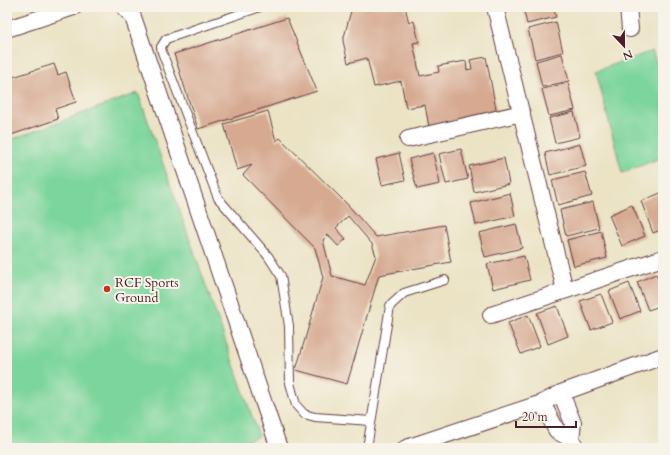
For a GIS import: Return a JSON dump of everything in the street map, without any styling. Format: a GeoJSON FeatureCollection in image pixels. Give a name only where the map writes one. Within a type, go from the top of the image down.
{"type":"FeatureCollection","features":[{"type":"Feature","properties":{"kind":"street"},"geometry":{"type":"LineString","coordinates":[[7,29],[74,7]]}},
{"type":"Feature","properties":{"kind":"street"},"geometry":{"type":"LineString","coordinates":[[124,7],[133,17],[280,448]]}},
{"type":"Feature","properties":{"kind":"street"},"geometry":{"type":"LineString","coordinates":[[495,7],[565,290]]}},
{"type":"Feature","properties":{"kind":"street"},"geometry":{"type":"LineString","coordinates":[[628,7],[630,29]]}},
{"type":"Feature","properties":{"kind":"street"},"geometry":{"type":"LineString","coordinates":[[408,139],[522,113]]}},
{"type":"Feature","properties":{"kind":"street"},"geometry":{"type":"LineString","coordinates":[[491,314],[663,258]]}},
{"type":"Feature","properties":{"kind":"street"},"geometry":{"type":"LineString","coordinates":[[406,448],[542,403],[561,393],[663,356]]}},
{"type":"Feature","properties":{"kind":"street"},"geometry":{"type":"LineString","coordinates":[[561,393],[573,423],[573,443]]}},
{"type":"Feature","properties":{"kind":"street"},"geometry":{"type":"LineString","coordinates":[[542,403],[557,431],[573,443]]}},
{"type":"Feature","properties":{"kind":"lane"},"geometry":{"type":"LineString","coordinates":[[260,7],[166,39],[161,47],[162,52],[218,198],[268,256],[281,276],[289,326],[290,382],[296,405],[304,414],[316,417],[372,421]]}},
{"type":"Feature","properties":{"kind":"lane"},"geometry":{"type":"LineString","coordinates":[[367,448],[390,306],[404,293],[446,280]]}},
{"type":"Feature","properties":{"kind":"green space"},"geometry":{"type":"Polygon","coordinates":[[[652,51],[663,78],[663,157],[622,173],[596,71],[652,51]]]}},
{"type":"Feature","properties":{"kind":"green space","name":"RCF Sports Ground"},"geometry":{"type":"Polygon","coordinates":[[[138,93],[259,436],[228,448],[7,448],[7,141],[138,93]]]}},
{"type":"Feature","properties":{"kind":"building"},"geometry":{"type":"Polygon","coordinates":[[[352,7],[405,7],[409,23],[414,21],[419,42],[413,43],[420,76],[439,72],[438,66],[466,61],[467,70],[472,69],[470,60],[486,57],[497,114],[429,127],[425,105],[406,108],[401,81],[374,87],[367,58],[348,63],[343,41],[352,7]]]}},
{"type":"Feature","properties":{"kind":"building"},"geometry":{"type":"Polygon","coordinates":[[[523,7],[553,7],[556,17],[527,24],[523,7]]]}},
{"type":"Feature","properties":{"kind":"building"},"geometry":{"type":"Polygon","coordinates":[[[287,18],[317,91],[198,129],[174,54],[287,18]]]}},
{"type":"Feature","properties":{"kind":"building"},"geometry":{"type":"Polygon","coordinates":[[[556,22],[563,52],[535,59],[528,29],[556,22]]]}},
{"type":"Feature","properties":{"kind":"building"},"geometry":{"type":"Polygon","coordinates":[[[562,54],[569,81],[542,87],[536,61],[562,54]]]}},
{"type":"Feature","properties":{"kind":"building"},"geometry":{"type":"Polygon","coordinates":[[[54,64],[58,75],[66,72],[76,102],[55,109],[58,119],[11,135],[7,127],[7,79],[54,64]]]}},
{"type":"Feature","properties":{"kind":"building"},"geometry":{"type":"Polygon","coordinates":[[[568,83],[575,110],[549,116],[542,89],[568,83]]]}},
{"type":"Feature","properties":{"kind":"building"},"geometry":{"type":"Polygon","coordinates":[[[268,111],[276,141],[280,138],[348,205],[376,237],[444,225],[451,262],[379,275],[347,384],[296,370],[323,277],[315,248],[243,175],[252,165],[237,170],[224,124],[268,111]],[[348,216],[336,228],[346,239],[338,246],[328,235],[323,240],[332,276],[365,285],[376,256],[372,244],[348,216]]]}},
{"type":"Feature","properties":{"kind":"building"},"geometry":{"type":"Polygon","coordinates":[[[574,112],[580,137],[555,143],[549,118],[574,112]]]}},
{"type":"Feature","properties":{"kind":"building"},"geometry":{"type":"Polygon","coordinates":[[[580,144],[586,166],[550,175],[545,153],[580,144]]]}},
{"type":"Feature","properties":{"kind":"building"},"geometry":{"type":"Polygon","coordinates":[[[461,149],[468,179],[446,184],[439,154],[461,149]]]}},
{"type":"Feature","properties":{"kind":"building"},"geometry":{"type":"Polygon","coordinates":[[[399,153],[405,180],[382,185],[376,159],[399,153]]]}},
{"type":"Feature","properties":{"kind":"building"},"geometry":{"type":"Polygon","coordinates":[[[433,153],[440,184],[417,189],[409,159],[433,153]]]}},
{"type":"Feature","properties":{"kind":"building"},"geometry":{"type":"Polygon","coordinates":[[[504,158],[509,184],[474,192],[469,166],[504,158]]]}},
{"type":"Feature","properties":{"kind":"building"},"geometry":{"type":"Polygon","coordinates":[[[585,172],[592,196],[558,205],[552,180],[585,172]]]}},
{"type":"Feature","properties":{"kind":"building"},"geometry":{"type":"Polygon","coordinates":[[[663,192],[663,229],[653,233],[641,201],[663,192]]]}},
{"type":"Feature","properties":{"kind":"building"},"geometry":{"type":"Polygon","coordinates":[[[510,193],[515,216],[476,225],[471,203],[510,193]]]}},
{"type":"Feature","properties":{"kind":"building"},"geometry":{"type":"Polygon","coordinates":[[[593,202],[599,228],[566,236],[560,210],[593,202]]]}},
{"type":"Feature","properties":{"kind":"building"},"geometry":{"type":"Polygon","coordinates":[[[632,205],[645,236],[622,246],[609,215],[632,205]]]}},
{"type":"Feature","properties":{"kind":"building"},"geometry":{"type":"Polygon","coordinates":[[[516,224],[522,248],[485,257],[479,233],[516,224]]]}},
{"type":"Feature","properties":{"kind":"building"},"geometry":{"type":"Polygon","coordinates":[[[601,231],[607,258],[574,266],[567,240],[601,231]]]}},
{"type":"Feature","properties":{"kind":"building"},"geometry":{"type":"Polygon","coordinates":[[[524,256],[530,280],[493,289],[487,264],[524,256]]]}},
{"type":"Feature","properties":{"kind":"building"},"geometry":{"type":"Polygon","coordinates":[[[656,274],[663,292],[663,305],[648,310],[637,282],[656,274]]]}},
{"type":"Feature","properties":{"kind":"building"},"geometry":{"type":"Polygon","coordinates":[[[629,283],[640,311],[620,319],[609,291],[629,283]]]}},
{"type":"Feature","properties":{"kind":"building"},"geometry":{"type":"Polygon","coordinates":[[[601,294],[612,322],[591,330],[580,301],[601,294]]]}},
{"type":"Feature","properties":{"kind":"building"},"geometry":{"type":"Polygon","coordinates":[[[557,306],[568,336],[548,344],[537,313],[557,306]]]}},
{"type":"Feature","properties":{"kind":"building"},"geometry":{"type":"Polygon","coordinates":[[[528,315],[540,346],[521,354],[508,323],[528,315]]]}},
{"type":"Feature","properties":{"kind":"place","name":"RCF Sports Ground"},"geometry":{"type":"Point","coordinates":[107,289]}}]}
